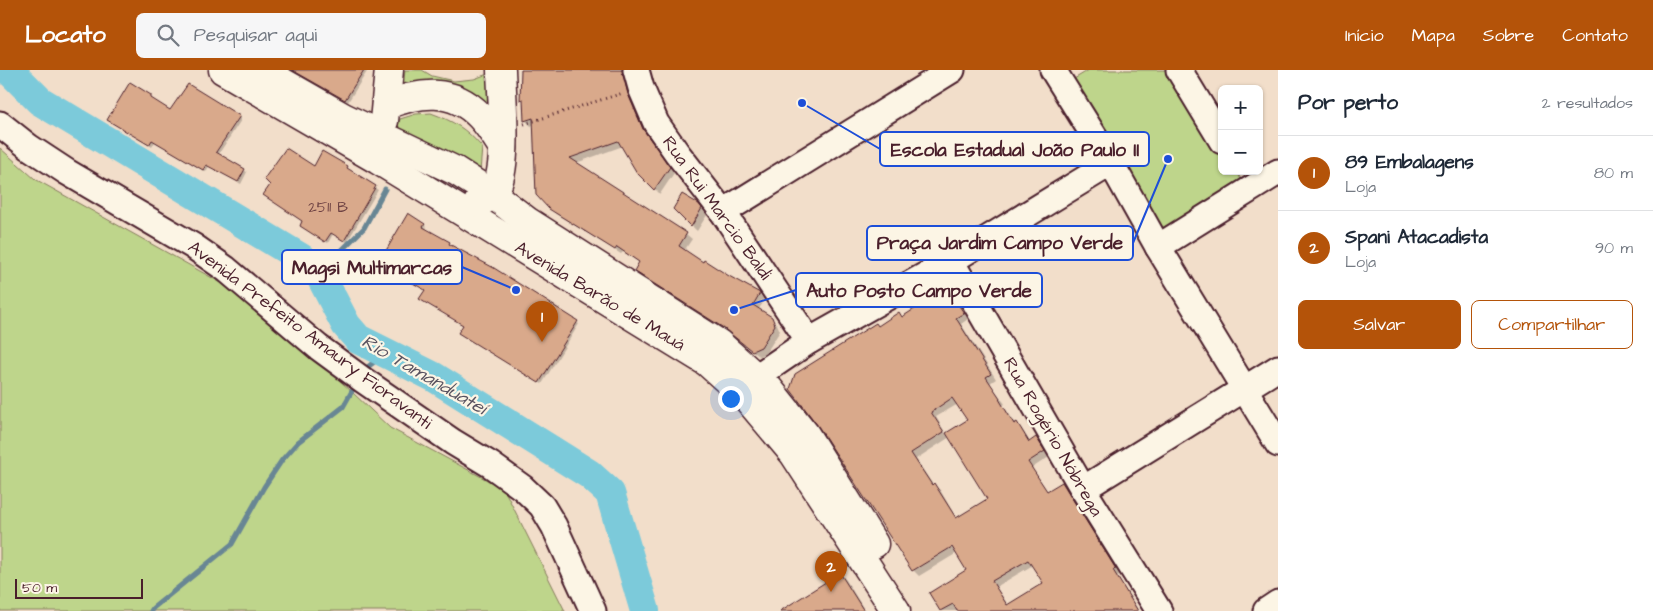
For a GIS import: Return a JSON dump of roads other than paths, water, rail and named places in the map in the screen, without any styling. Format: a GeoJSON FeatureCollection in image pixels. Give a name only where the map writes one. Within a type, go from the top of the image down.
{"type":"FeatureCollection","features":[{"type":"Feature","properties":{"kind":"main road","name":"Avenida Barão de Mauá"},"geometry":{"type":"LineString","coordinates":[[222,70],[380,148],[456,171],[492,194],[527,221],[718,343],[770,389],[805,434],[916,611]]}},
{"type":"Feature","properties":{"kind":"main road","name":"Avenida Barão de Mauá"},"geometry":{"type":"LineString","coordinates":[[261,70],[343,118],[380,148],[420,186],[707,362],[746,397],[794,454],[896,611]]}},
{"type":"Feature","properties":{"kind":"main road"},"geometry":{"type":"LineString","coordinates":[[380,148],[389,70]]}},
{"type":"Feature","properties":{"kind":"main road"},"geometry":{"type":"LineString","coordinates":[[420,186],[467,204],[476,204],[484,201],[492,194],[497,186],[500,175],[503,139],[501,70]]}},
{"type":"Feature","properties":{"kind":"main road"},"geometry":{"type":"LineString","coordinates":[[386,105],[406,97],[424,94],[444,95],[465,102],[503,139]]}},
{"type":"Feature","properties":{"kind":"street"},"geometry":{"type":"LineString","coordinates":[[723,212],[952,70]]}},
{"type":"Feature","properties":{"kind":"street"},"geometry":{"type":"LineString","coordinates":[[1179,70],[1218,134]]}},
{"type":"Feature","properties":{"kind":"street"},"geometry":{"type":"LineString","coordinates":[[1064,74],[1158,247],[1278,444]]}},
{"type":"Feature","properties":{"kind":"street","name":"Rua Rui Marcio Baldi"},"geometry":{"type":"LineString","coordinates":[[638,79],[656,123],[723,212],[809,341]]}},
{"type":"Feature","properties":{"kind":"street","name":"Avenida Prefeito Amaury Fioravanti"},"geometry":{"type":"LineString","coordinates":[[0,124],[29,147],[67,172],[193,246],[258,295],[318,347],[431,427],[523,488],[542,506],[554,526],[593,611]]}},
{"type":"Feature","properties":{"kind":"street"},"geometry":{"type":"LineString","coordinates":[[756,377],[809,341],[951,261],[1111,163]]}},
{"type":"Feature","properties":{"kind":"street"},"geometry":{"type":"LineString","coordinates":[[1158,247],[1246,180],[1278,172]]}},
{"type":"Feature","properties":{"kind":"street","name":"Rua Rogério Nóbrega"},"geometry":{"type":"LineString","coordinates":[[951,261],[1083,489],[1159,611]]}},
{"type":"Feature","properties":{"kind":"street"},"geometry":{"type":"LineString","coordinates":[[1083,489],[1278,368]]}},
{"type":"Feature","properties":{"kind":"street"},"geometry":{"type":"LineString","coordinates":[[1266,611],[1278,603]]}},
{"type":"Feature","properties":{"kind":"waterway","name":"Rio Tamanduateí"},"geometry":{"type":"LineString","coordinates":[[9,70],[40,101],[301,258],[319,273],[346,325],[358,339],[434,377],[589,474],[610,493],[645,611]]}},
{"type":"Feature","properties":{"kind":"waterway"},"geometry":{"type":"LineString","coordinates":[[319,273],[364,228],[385,189]]}},
{"type":"Feature","properties":{"kind":"waterway"},"geometry":{"type":"LineString","coordinates":[[365,369],[386,353]]}},
{"type":"Feature","properties":{"kind":"waterway"},"geometry":{"type":"LineString","coordinates":[[151,611],[232,544],[264,487],[282,460],[298,442],[343,407],[352,391]]}},
{"type":"Feature","properties":{"kind":"place","name":"Escola Estadual João Paulo II"},"geometry":{"type":"Point","coordinates":[802,103]}},
{"type":"Feature","properties":{"kind":"place","name":"Praça Jardim Campo Verde"},"geometry":{"type":"Point","coordinates":[1168,159]}},
{"type":"Feature","properties":{"kind":"place","name":"Magsi Multimarcas"},"geometry":{"type":"Point","coordinates":[516,290]}},
{"type":"Feature","properties":{"kind":"place","name":"Auto Posto Campo Verde"},"geometry":{"type":"Point","coordinates":[734,310]}},
{"type":"Feature","properties":{"kind":"place","name":"89 Embalagens"},"geometry":{"type":"Point","coordinates":[542,342]}},
{"type":"Feature","properties":{"kind":"place","name":"Spani Atacadista"},"geometry":{"type":"Point","coordinates":[831,592]}}]}
